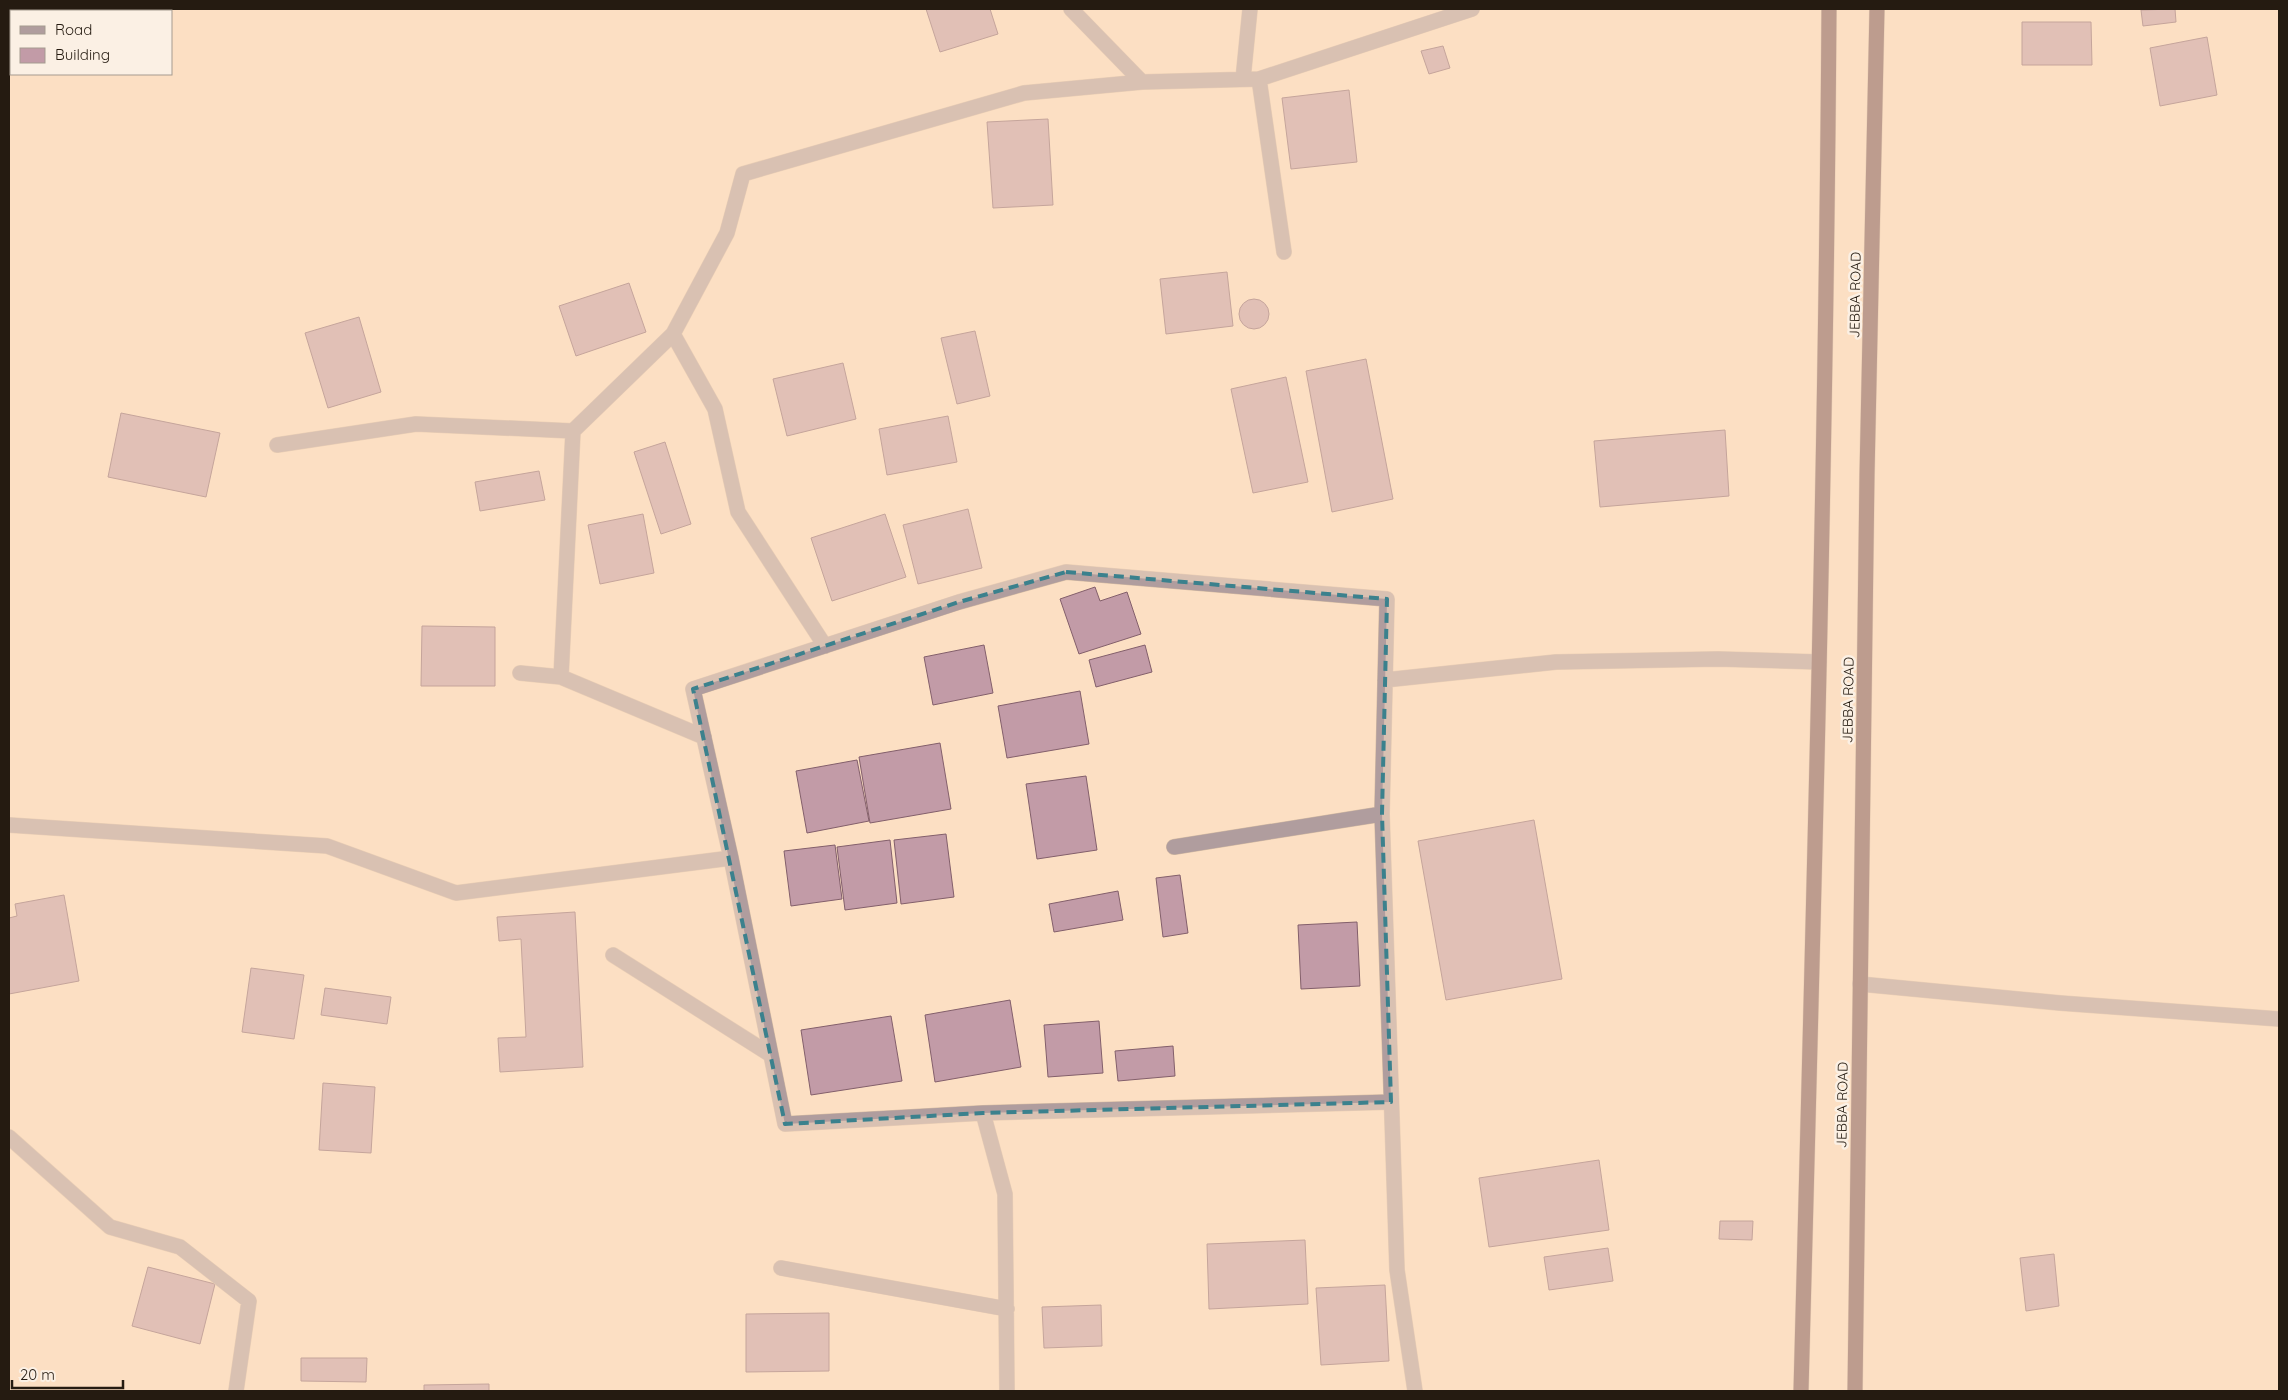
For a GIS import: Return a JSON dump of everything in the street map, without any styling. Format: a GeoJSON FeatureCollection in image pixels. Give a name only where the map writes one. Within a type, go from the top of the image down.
{"type":"FeatureCollection","features":[{"type":"Feature","properties":{"kind":"highway"},"geometry":{"type":"LineString","coordinates":[[1801,1391],[1827,277],[1829,9]]}},
{"type":"Feature","properties":{"kind":"highway","name":"JEBBA ROAD"},"geometry":{"type":"LineString","coordinates":[[1855,1391],[1867,476],[1877,9]]}},
{"type":"Feature","properties":{"kind":"street"},"geometry":{"type":"LineString","coordinates":[[1071,9],[1142,82]]}},
{"type":"Feature","properties":{"kind":"street"},"geometry":{"type":"LineString","coordinates":[[1243,79],[1250,9]]}},
{"type":"Feature","properties":{"kind":"street"},"geometry":{"type":"LineString","coordinates":[[561,678],[573,431],[672,334],[727,233],[743,174],[1024,93],[1142,82],[1259,79],[1472,9]]}},
{"type":"Feature","properties":{"kind":"street"},"geometry":{"type":"LineString","coordinates":[[1259,79],[1284,252]]}},
{"type":"Feature","properties":{"kind":"street"},"geometry":{"type":"LineString","coordinates":[[672,334],[715,409],[738,512],[825,646]]}},
{"type":"Feature","properties":{"kind":"street"},"geometry":{"type":"LineString","coordinates":[[277,445],[416,424],[573,431]]}},
{"type":"Feature","properties":{"kind":"street"},"geometry":{"type":"LineString","coordinates":[[1391,1102],[983,1113],[786,1124],[731,858],[693,689],[959,602],[1066,572],[1387,599],[1382,814],[1391,1102],[1397,1270],[1415,1391]]}},
{"type":"Feature","properties":{"kind":"street"},"geometry":{"type":"LineString","coordinates":[[1385,680],[1556,662],[1718,659],[1819,662]]}},
{"type":"Feature","properties":{"kind":"street"},"geometry":{"type":"LineString","coordinates":[[520,674],[561,678],[704,737]]}},
{"type":"Feature","properties":{"kind":"street"},"geometry":{"type":"LineString","coordinates":[[1174,848],[1382,814]]}},
{"type":"Feature","properties":{"kind":"street"},"geometry":{"type":"LineString","coordinates":[[9,825],[327,846],[456,893],[731,858]]}},
{"type":"Feature","properties":{"kind":"street"},"geometry":{"type":"LineString","coordinates":[[613,955],[771,1055]]}},
{"type":"Feature","properties":{"kind":"street"},"geometry":{"type":"LineString","coordinates":[[1860,984],[2060,1003],[2279,1019]]}},
{"type":"Feature","properties":{"kind":"street"},"geometry":{"type":"LineString","coordinates":[[983,1113],[1005,1194],[1007,1391]]}},
{"type":"Feature","properties":{"kind":"street"},"geometry":{"type":"LineString","coordinates":[[9,1137],[110,1226],[180,1246],[249,1301],[236,1391]]}},
{"type":"Feature","properties":{"kind":"street"},"geometry":{"type":"LineString","coordinates":[[781,1268],[1007,1309]]}},
{"type":"Feature","properties":{"kind":"highlighted area"},"geometry":{"type":"Polygon","coordinates":[[[1066,572],[1387,599],[1382,814],[1391,1102],[983,1113],[785,1124],[693,689],[959,602],[1066,572]]]}},
{"type":"Feature","properties":{"kind":"building"},"geometry":{"type":"Polygon","coordinates":[[[926,9],[990,9],[998,34],[940,52],[926,9]]]}},
{"type":"Feature","properties":{"kind":"building"},"geometry":{"type":"Polygon","coordinates":[[[2175,9],[2176,22],[2143,26],[2141,10],[2175,9]]]}},
{"type":"Feature","properties":{"kind":"building"},"geometry":{"type":"Polygon","coordinates":[[[2022,22],[2091,22],[2092,65],[2022,65],[2022,22]]]}},
{"type":"Feature","properties":{"kind":"building"},"geometry":{"type":"Polygon","coordinates":[[[2207,37],[2217,95],[2160,106],[2150,48],[2207,37]]]}},
{"type":"Feature","properties":{"kind":"building"},"geometry":{"type":"Polygon","coordinates":[[[1443,46],[1450,68],[1429,74],[1421,51],[1443,46]]]}},
{"type":"Feature","properties":{"kind":"building"},"geometry":{"type":"Polygon","coordinates":[[[1349,90],[1357,162],[1291,169],[1282,98],[1349,90]]]}},
{"type":"Feature","properties":{"kind":"building"},"geometry":{"type":"Polygon","coordinates":[[[1048,119],[1053,205],[993,208],[987,122],[1048,119]]]}},
{"type":"Feature","properties":{"kind":"building"},"geometry":{"type":"Polygon","coordinates":[[[1227,272],[1233,326],[1166,334],[1160,279],[1227,272]]]}},
{"type":"Feature","properties":{"kind":"building"},"geometry":{"type":"Polygon","coordinates":[[[629,283],[646,332],[576,356],[559,306],[629,283]]]}},
{"type":"Feature","properties":{"kind":"building"},"geometry":{"type":"Polygon","coordinates":[[[1254,299],[1260,300],[1268,308],[1268,320],[1260,328],[1254,329],[1248,328],[1240,320],[1239,314],[1240,308],[1248,300],[1254,299]]]}},
{"type":"Feature","properties":{"kind":"building"},"geometry":{"type":"Polygon","coordinates":[[[359,317],[381,392],[328,408],[305,333],[359,317]]]}},
{"type":"Feature","properties":{"kind":"building"},"geometry":{"type":"Polygon","coordinates":[[[975,331],[990,396],[957,404],[941,338],[975,331]]]}},
{"type":"Feature","properties":{"kind":"building"},"geometry":{"type":"Polygon","coordinates":[[[1366,359],[1393,499],[1332,512],[1306,371],[1366,359]]]}},
{"type":"Feature","properties":{"kind":"building"},"geometry":{"type":"Polygon","coordinates":[[[843,363],[856,419],[787,436],[773,379],[843,363]]]}},
{"type":"Feature","properties":{"kind":"building"},"geometry":{"type":"Polygon","coordinates":[[[1286,377],[1308,482],[1253,493],[1231,389],[1286,377]]]}},
{"type":"Feature","properties":{"kind":"building"},"geometry":{"type":"Polygon","coordinates":[[[121,413],[220,433],[206,497],[108,477],[121,413]]]}},
{"type":"Feature","properties":{"kind":"building"},"geometry":{"type":"Polygon","coordinates":[[[948,416],[957,462],[887,475],[879,429],[948,416]]]}},
{"type":"Feature","properties":{"kind":"building"},"geometry":{"type":"Polygon","coordinates":[[[1725,430],[1729,496],[1600,507],[1594,441],[1725,430]]]}},
{"type":"Feature","properties":{"kind":"building"},"geometry":{"type":"Polygon","coordinates":[[[665,442],[691,524],[661,534],[634,452],[665,442]]]}},
{"type":"Feature","properties":{"kind":"building"},"geometry":{"type":"Polygon","coordinates":[[[539,471],[545,500],[480,511],[475,482],[539,471]]]}},
{"type":"Feature","properties":{"kind":"building"},"geometry":{"type":"Polygon","coordinates":[[[968,509],[982,568],[918,584],[903,525],[968,509]]]}},
{"type":"Feature","properties":{"kind":"building"},"geometry":{"type":"Polygon","coordinates":[[[643,514],[654,573],[600,584],[588,525],[643,514]]]}},
{"type":"Feature","properties":{"kind":"building"},"geometry":{"type":"Polygon","coordinates":[[[885,514],[906,577],[832,601],[811,538],[885,514]]]}},
{"type":"Feature","properties":{"kind":"building"},"geometry":{"type":"Polygon","coordinates":[[[1095,587],[1100,601],[1127,592],[1141,634],[1079,654],[1060,599],[1095,587]]]}},
{"type":"Feature","properties":{"kind":"building"},"geometry":{"type":"Polygon","coordinates":[[[422,626],[495,627],[495,686],[421,686],[422,626]]]}},
{"type":"Feature","properties":{"kind":"building"},"geometry":{"type":"Polygon","coordinates":[[[984,645],[993,693],[933,705],[924,657],[984,645]]]}},
{"type":"Feature","properties":{"kind":"building"},"geometry":{"type":"Polygon","coordinates":[[[1145,645],[1152,672],[1096,687],[1089,660],[1145,645]]]}},
{"type":"Feature","properties":{"kind":"building"},"geometry":{"type":"Polygon","coordinates":[[[1080,691],[1089,744],[1007,758],[998,706],[1080,691]]]}},
{"type":"Feature","properties":{"kind":"building"},"geometry":{"type":"Polygon","coordinates":[[[940,743],[951,809],[870,823],[859,757],[940,743]]]}},
{"type":"Feature","properties":{"kind":"building"},"geometry":{"type":"Polygon","coordinates":[[[857,760],[869,821],[807,833],[796,771],[857,760]]]}},
{"type":"Feature","properties":{"kind":"building"},"geometry":{"type":"Polygon","coordinates":[[[1086,776],[1097,850],[1037,859],[1026,784],[1086,776]]]}},
{"type":"Feature","properties":{"kind":"building"},"geometry":{"type":"Polygon","coordinates":[[[1534,820],[1562,979],[1446,1000],[1418,841],[1534,820]]]}},
{"type":"Feature","properties":{"kind":"building"},"geometry":{"type":"Polygon","coordinates":[[[946,834],[954,897],[901,904],[894,840],[946,834]]]}},
{"type":"Feature","properties":{"kind":"building"},"geometry":{"type":"Polygon","coordinates":[[[890,840],[897,903],[845,910],[837,847],[890,840]]]}},
{"type":"Feature","properties":{"kind":"building"},"geometry":{"type":"Polygon","coordinates":[[[835,845],[842,899],[791,906],[784,851],[835,845]]]}},
{"type":"Feature","properties":{"kind":"building"},"geometry":{"type":"Polygon","coordinates":[[[1180,875],[1188,933],[1163,937],[1156,878],[1180,875]]]}},
{"type":"Feature","properties":{"kind":"building"},"geometry":{"type":"Polygon","coordinates":[[[1118,891],[1123,920],[1054,932],[1049,904],[1118,891]]]}},
{"type":"Feature","properties":{"kind":"building"},"geometry":{"type":"Polygon","coordinates":[[[64,895],[79,981],[9,994],[9,918],[17,916],[15,904],[64,895]]]}},
{"type":"Feature","properties":{"kind":"building"},"geometry":{"type":"Polygon","coordinates":[[[575,912],[583,1067],[500,1072],[498,1038],[526,1037],[521,939],[499,941],[497,917],[575,912]]]}},
{"type":"Feature","properties":{"kind":"building"},"geometry":{"type":"Polygon","coordinates":[[[1357,922],[1360,986],[1301,989],[1298,925],[1357,922]]]}},
{"type":"Feature","properties":{"kind":"building"},"geometry":{"type":"Polygon","coordinates":[[[251,968],[304,975],[294,1039],[242,1032],[251,968]]]}},
{"type":"Feature","properties":{"kind":"building"},"geometry":{"type":"Polygon","coordinates":[[[325,988],[391,997],[387,1024],[321,1015],[325,988]]]}},
{"type":"Feature","properties":{"kind":"building"},"geometry":{"type":"Polygon","coordinates":[[[1010,1000],[1021,1067],[935,1082],[925,1015],[1010,1000]]]}},
{"type":"Feature","properties":{"kind":"building"},"geometry":{"type":"Polygon","coordinates":[[[891,1016],[902,1081],[811,1095],[801,1030],[891,1016]]]}},
{"type":"Feature","properties":{"kind":"building"},"geometry":{"type":"Polygon","coordinates":[[[1099,1021],[1103,1073],[1048,1077],[1044,1025],[1099,1021]]]}},
{"type":"Feature","properties":{"kind":"building"},"geometry":{"type":"Polygon","coordinates":[[[1173,1046],[1175,1076],[1118,1081],[1115,1051],[1173,1046]]]}},
{"type":"Feature","properties":{"kind":"building"},"geometry":{"type":"Polygon","coordinates":[[[323,1083],[375,1087],[371,1153],[319,1150],[323,1083]]]}},
{"type":"Feature","properties":{"kind":"building"},"geometry":{"type":"Polygon","coordinates":[[[1599,1160],[1609,1230],[1489,1247],[1479,1178],[1599,1160]]]}},
{"type":"Feature","properties":{"kind":"building"},"geometry":{"type":"Polygon","coordinates":[[[1720,1221],[1753,1221],[1752,1240],[1719,1239],[1720,1221]]]}},
{"type":"Feature","properties":{"kind":"building"},"geometry":{"type":"Polygon","coordinates":[[[1305,1240],[1308,1304],[1209,1309],[1207,1244],[1305,1240]]]}},
{"type":"Feature","properties":{"kind":"building"},"geometry":{"type":"Polygon","coordinates":[[[1608,1248],[1613,1281],[1549,1290],[1544,1257],[1608,1248]]]}},
{"type":"Feature","properties":{"kind":"building"},"geometry":{"type":"Polygon","coordinates":[[[2054,1254],[2059,1306],[2026,1311],[2020,1258],[2054,1254]]]}},
{"type":"Feature","properties":{"kind":"building"},"geometry":{"type":"Polygon","coordinates":[[[148,1267],[215,1284],[200,1344],[132,1326],[148,1267]]]}},
{"type":"Feature","properties":{"kind":"building"},"geometry":{"type":"Polygon","coordinates":[[[1385,1285],[1389,1361],[1321,1365],[1316,1288],[1385,1285]]]}},
{"type":"Feature","properties":{"kind":"building"},"geometry":{"type":"Polygon","coordinates":[[[1101,1305],[1102,1346],[1044,1348],[1042,1307],[1101,1305]]]}},
{"type":"Feature","properties":{"kind":"building"},"geometry":{"type":"Polygon","coordinates":[[[829,1313],[829,1371],[746,1372],[746,1314],[829,1313]]]}},
{"type":"Feature","properties":{"kind":"building"},"geometry":{"type":"Polygon","coordinates":[[[301,1358],[367,1358],[366,1382],[301,1381],[301,1358]]]}},
{"type":"Feature","properties":{"kind":"building"},"geometry":{"type":"Polygon","coordinates":[[[489,1384],[489,1391],[424,1391],[424,1385],[489,1384]]]}}]}
